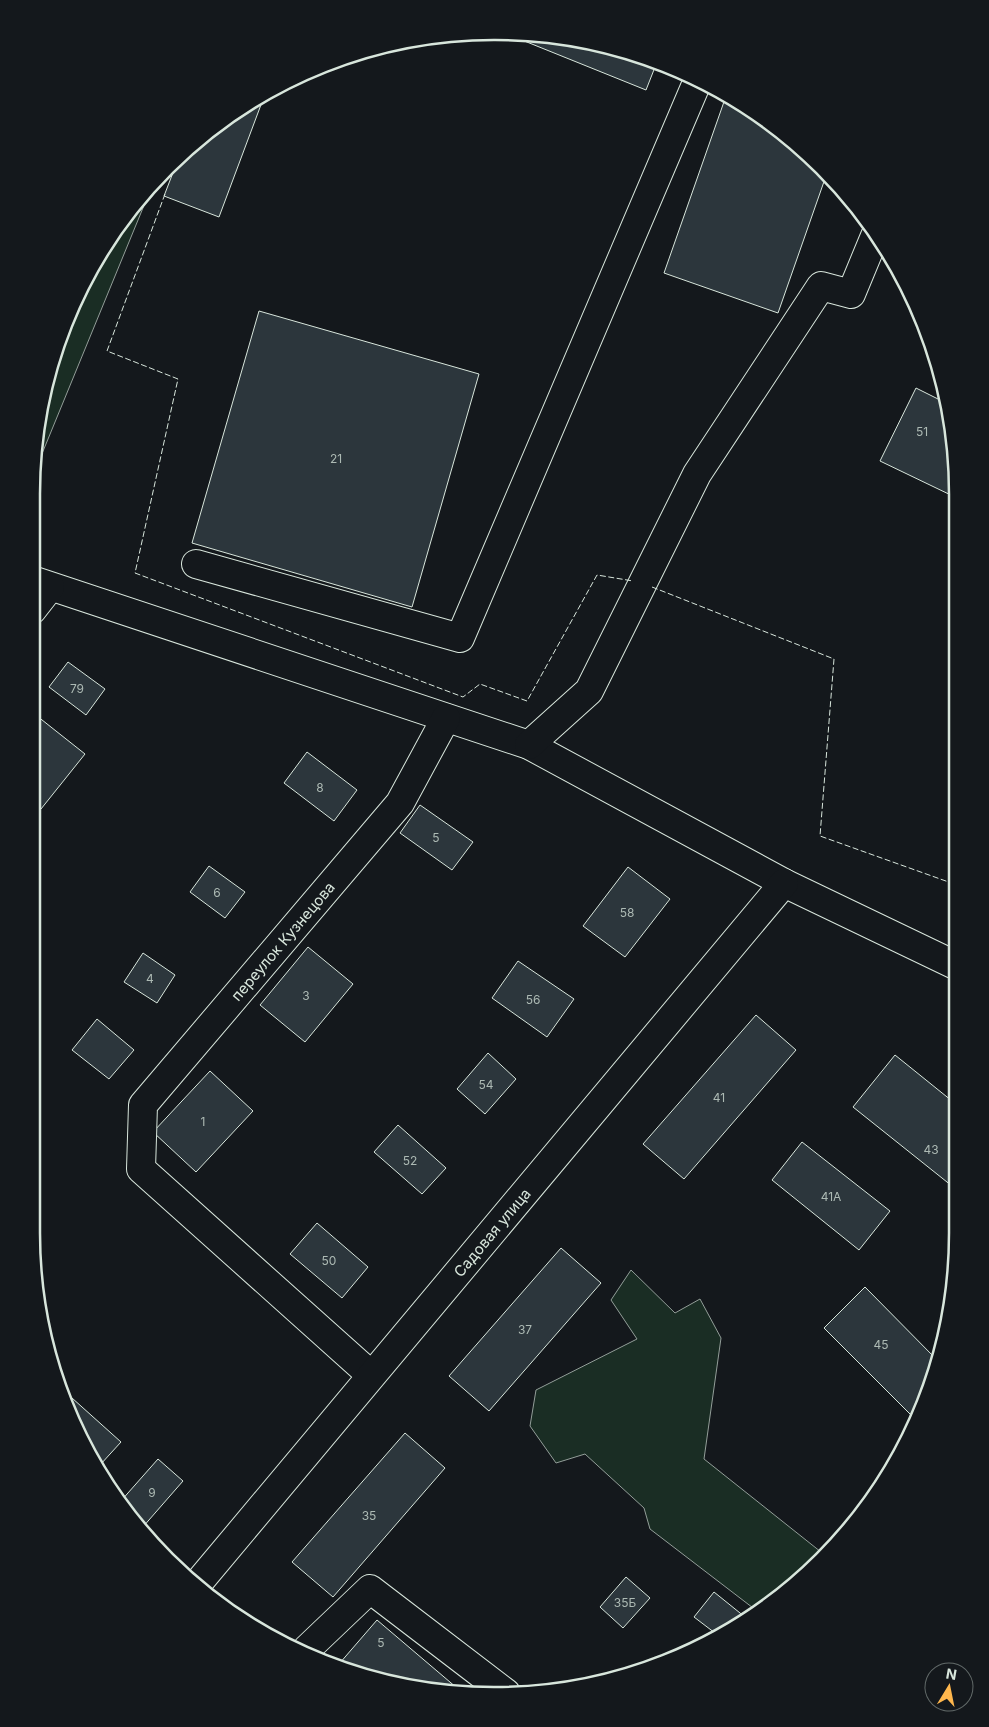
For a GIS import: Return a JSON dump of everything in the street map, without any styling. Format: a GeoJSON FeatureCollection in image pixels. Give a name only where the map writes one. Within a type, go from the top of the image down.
{"type":"FeatureCollection","features":[{"type":"Feature","properties":{"kind":"street"},"geometry":{"type":"LineString","coordinates":[[196,564],[460,638],[695,87]]}},
{"type":"Feature","properties":{"kind":"street"},"geometry":{"type":"LineString","coordinates":[[529,745],[589,691],[697,474],[821,286],[851,294],[872,242]]}},
{"type":"Feature","properties":{"kind":"street"},"geometry":{"type":"LineString","coordinates":[[41,584],[529,745],[784,883],[949,962]]}},
{"type":"Feature","properties":{"kind":"street","name":"переулок Кузнецова"},"geometry":{"type":"LineString","coordinates":[[371,1375],[141,1170],[143,1105],[400,803],[446,718]]}},
{"type":"Feature","properties":{"kind":"street","name":"Садовая улица"},"geometry":{"type":"LineString","coordinates":[[201,1579],[784,883]]}},
{"type":"Feature","properties":{"kind":"street"},"geometry":{"type":"LineString","coordinates":[[310,1647],[370,1589],[498,1687]]}},
{"type":"Feature","properties":{"kind":"green space"},"geometry":{"type":"Polygon","coordinates":[[[144,206],[42,453],[55,377],[75,321],[101,267],[144,206]]]}},
{"type":"Feature","properties":{"kind":"green space"},"geometry":{"type":"Polygon","coordinates":[[[631,1270],[675,1313],[700,1299],[721,1338],[704,1459],[819,1551],[794,1574],[752,1607],[650,1529],[644,1508],[585,1454],[556,1463],[530,1426],[536,1390],[637,1339],[611,1300],[631,1270]]]}},
{"type":"Feature","properties":{"kind":"building"},"geometry":{"type":"Polygon","coordinates":[[[524,41],[583,49],[641,64],[654,69],[646,90],[524,41]]]}},
{"type":"Feature","properties":{"kind":"building"},"geometry":{"type":"Polygon","coordinates":[[[724,102],[771,134],[824,182],[778,313],[664,273],[724,102]]]}},
{"type":"Feature","properties":{"kind":"building"},"geometry":{"type":"Polygon","coordinates":[[[261,105],[219,217],[164,196],[173,173],[218,134],[261,105]]]}},
{"type":"Feature","properties":{"kind":"building"},"geometry":{"type":"Polygon","coordinates":[[[259,311],[479,374],[412,607],[192,543],[259,311]]]}},
{"type":"Feature","properties":{"kind":"building"},"geometry":{"type":"Polygon","coordinates":[[[916,388],[939,399],[945,435],[949,494],[880,461],[916,388]]]}},
{"type":"Feature","properties":{"kind":"building"},"geometry":{"type":"Polygon","coordinates":[[[68,662],[105,689],[86,715],[49,687],[68,662]]]}},
{"type":"Feature","properties":{"kind":"building"},"geometry":{"type":"Polygon","coordinates":[[[40,718],[85,754],[40,808],[40,718]]]}},
{"type":"Feature","properties":{"kind":"building"},"geometry":{"type":"Polygon","coordinates":[[[307,752],[357,790],[334,821],[284,783],[307,752]]]}},
{"type":"Feature","properties":{"kind":"building"},"geometry":{"type":"Polygon","coordinates":[[[420,805],[473,842],[452,870],[400,833],[420,805]]]}},
{"type":"Feature","properties":{"kind":"building"},"geometry":{"type":"Polygon","coordinates":[[[209,866],[245,892],[225,918],[190,892],[209,866]]]}},
{"type":"Feature","properties":{"kind":"building"},"geometry":{"type":"Polygon","coordinates":[[[628,867],[670,899],[625,957],[583,926],[628,867]]]}},
{"type":"Feature","properties":{"kind":"building"},"geometry":{"type":"Polygon","coordinates":[[[308,947],[353,984],[305,1042],[260,1005],[308,947]]]}},
{"type":"Feature","properties":{"kind":"building"},"geometry":{"type":"Polygon","coordinates":[[[143,953],[175,975],[157,1003],[124,982],[143,953]]]}},
{"type":"Feature","properties":{"kind":"building"},"geometry":{"type":"Polygon","coordinates":[[[518,961],[574,999],[547,1037],[492,998],[518,961]]]}},
{"type":"Feature","properties":{"kind":"building"},"geometry":{"type":"Polygon","coordinates":[[[756,1015],[796,1050],[684,1179],[643,1144],[756,1015]]]}},
{"type":"Feature","properties":{"kind":"building"},"geometry":{"type":"Polygon","coordinates":[[[97,1019],[134,1050],[109,1079],[72,1050],[97,1019]]]}},
{"type":"Feature","properties":{"kind":"building"},"geometry":{"type":"Polygon","coordinates":[[[488,1053],[516,1079],[485,1114],[457,1089],[488,1053]]]}},
{"type":"Feature","properties":{"kind":"building"},"geometry":{"type":"Polygon","coordinates":[[[895,1055],[949,1099],[949,1184],[853,1107],[895,1055]]]}},
{"type":"Feature","properties":{"kind":"building"},"geometry":{"type":"Polygon","coordinates":[[[210,1071],[253,1111],[196,1172],[153,1132],[210,1071]]]}},
{"type":"Feature","properties":{"kind":"building"},"geometry":{"type":"Polygon","coordinates":[[[398,1125],[446,1168],[422,1194],[374,1152],[398,1125]]]}},
{"type":"Feature","properties":{"kind":"building"},"geometry":{"type":"Polygon","coordinates":[[[802,1142],[890,1211],[859,1250],[772,1180],[802,1142]]]}},
{"type":"Feature","properties":{"kind":"building"},"geometry":{"type":"Polygon","coordinates":[[[317,1223],[368,1267],[342,1298],[290,1254],[317,1223]]]}},
{"type":"Feature","properties":{"kind":"building"},"geometry":{"type":"Polygon","coordinates":[[[561,1248],[601,1283],[489,1411],[449,1376],[561,1248]]]}},
{"type":"Feature","properties":{"kind":"building"},"geometry":{"type":"Polygon","coordinates":[[[865,1287],[932,1355],[910,1414],[824,1328],[865,1287]]]}},
{"type":"Feature","properties":{"kind":"building"},"geometry":{"type":"Polygon","coordinates":[[[72,1398],[121,1442],[102,1462],[87,1434],[72,1398]]]}},
{"type":"Feature","properties":{"kind":"building"},"geometry":{"type":"Polygon","coordinates":[[[405,1433],[445,1468],[333,1597],[292,1562],[405,1433]]]}},
{"type":"Feature","properties":{"kind":"building"},"geometry":{"type":"Polygon","coordinates":[[[158,1459],[183,1481],[146,1523],[125,1496],[158,1459]]]}},
{"type":"Feature","properties":{"kind":"building"},"geometry":{"type":"Polygon","coordinates":[[[626,1577],[650,1598],[623,1628],[600,1607],[626,1577]]]}},
{"type":"Feature","properties":{"kind":"building"},"geometry":{"type":"Polygon","coordinates":[[[714,1592],[741,1614],[713,1631],[694,1617],[714,1592]]]}},
{"type":"Feature","properties":{"kind":"building"},"geometry":{"type":"Polygon","coordinates":[[[377,1620],[453,1685],[377,1672],[342,1661],[377,1620]]]}},
{"type":"Feature","properties":{"kind":"fence"},"geometry":{"type":"LineString","coordinates":[[165,194],[107,351],[178,379],[135,573],[463,697],[480,684],[527,701],[597,575],[633,581]]}},
{"type":"Feature","properties":{"kind":"fence"},"geometry":{"type":"LineString","coordinates":[[652,587],[834,659],[820,836],[949,882]]}}]}
